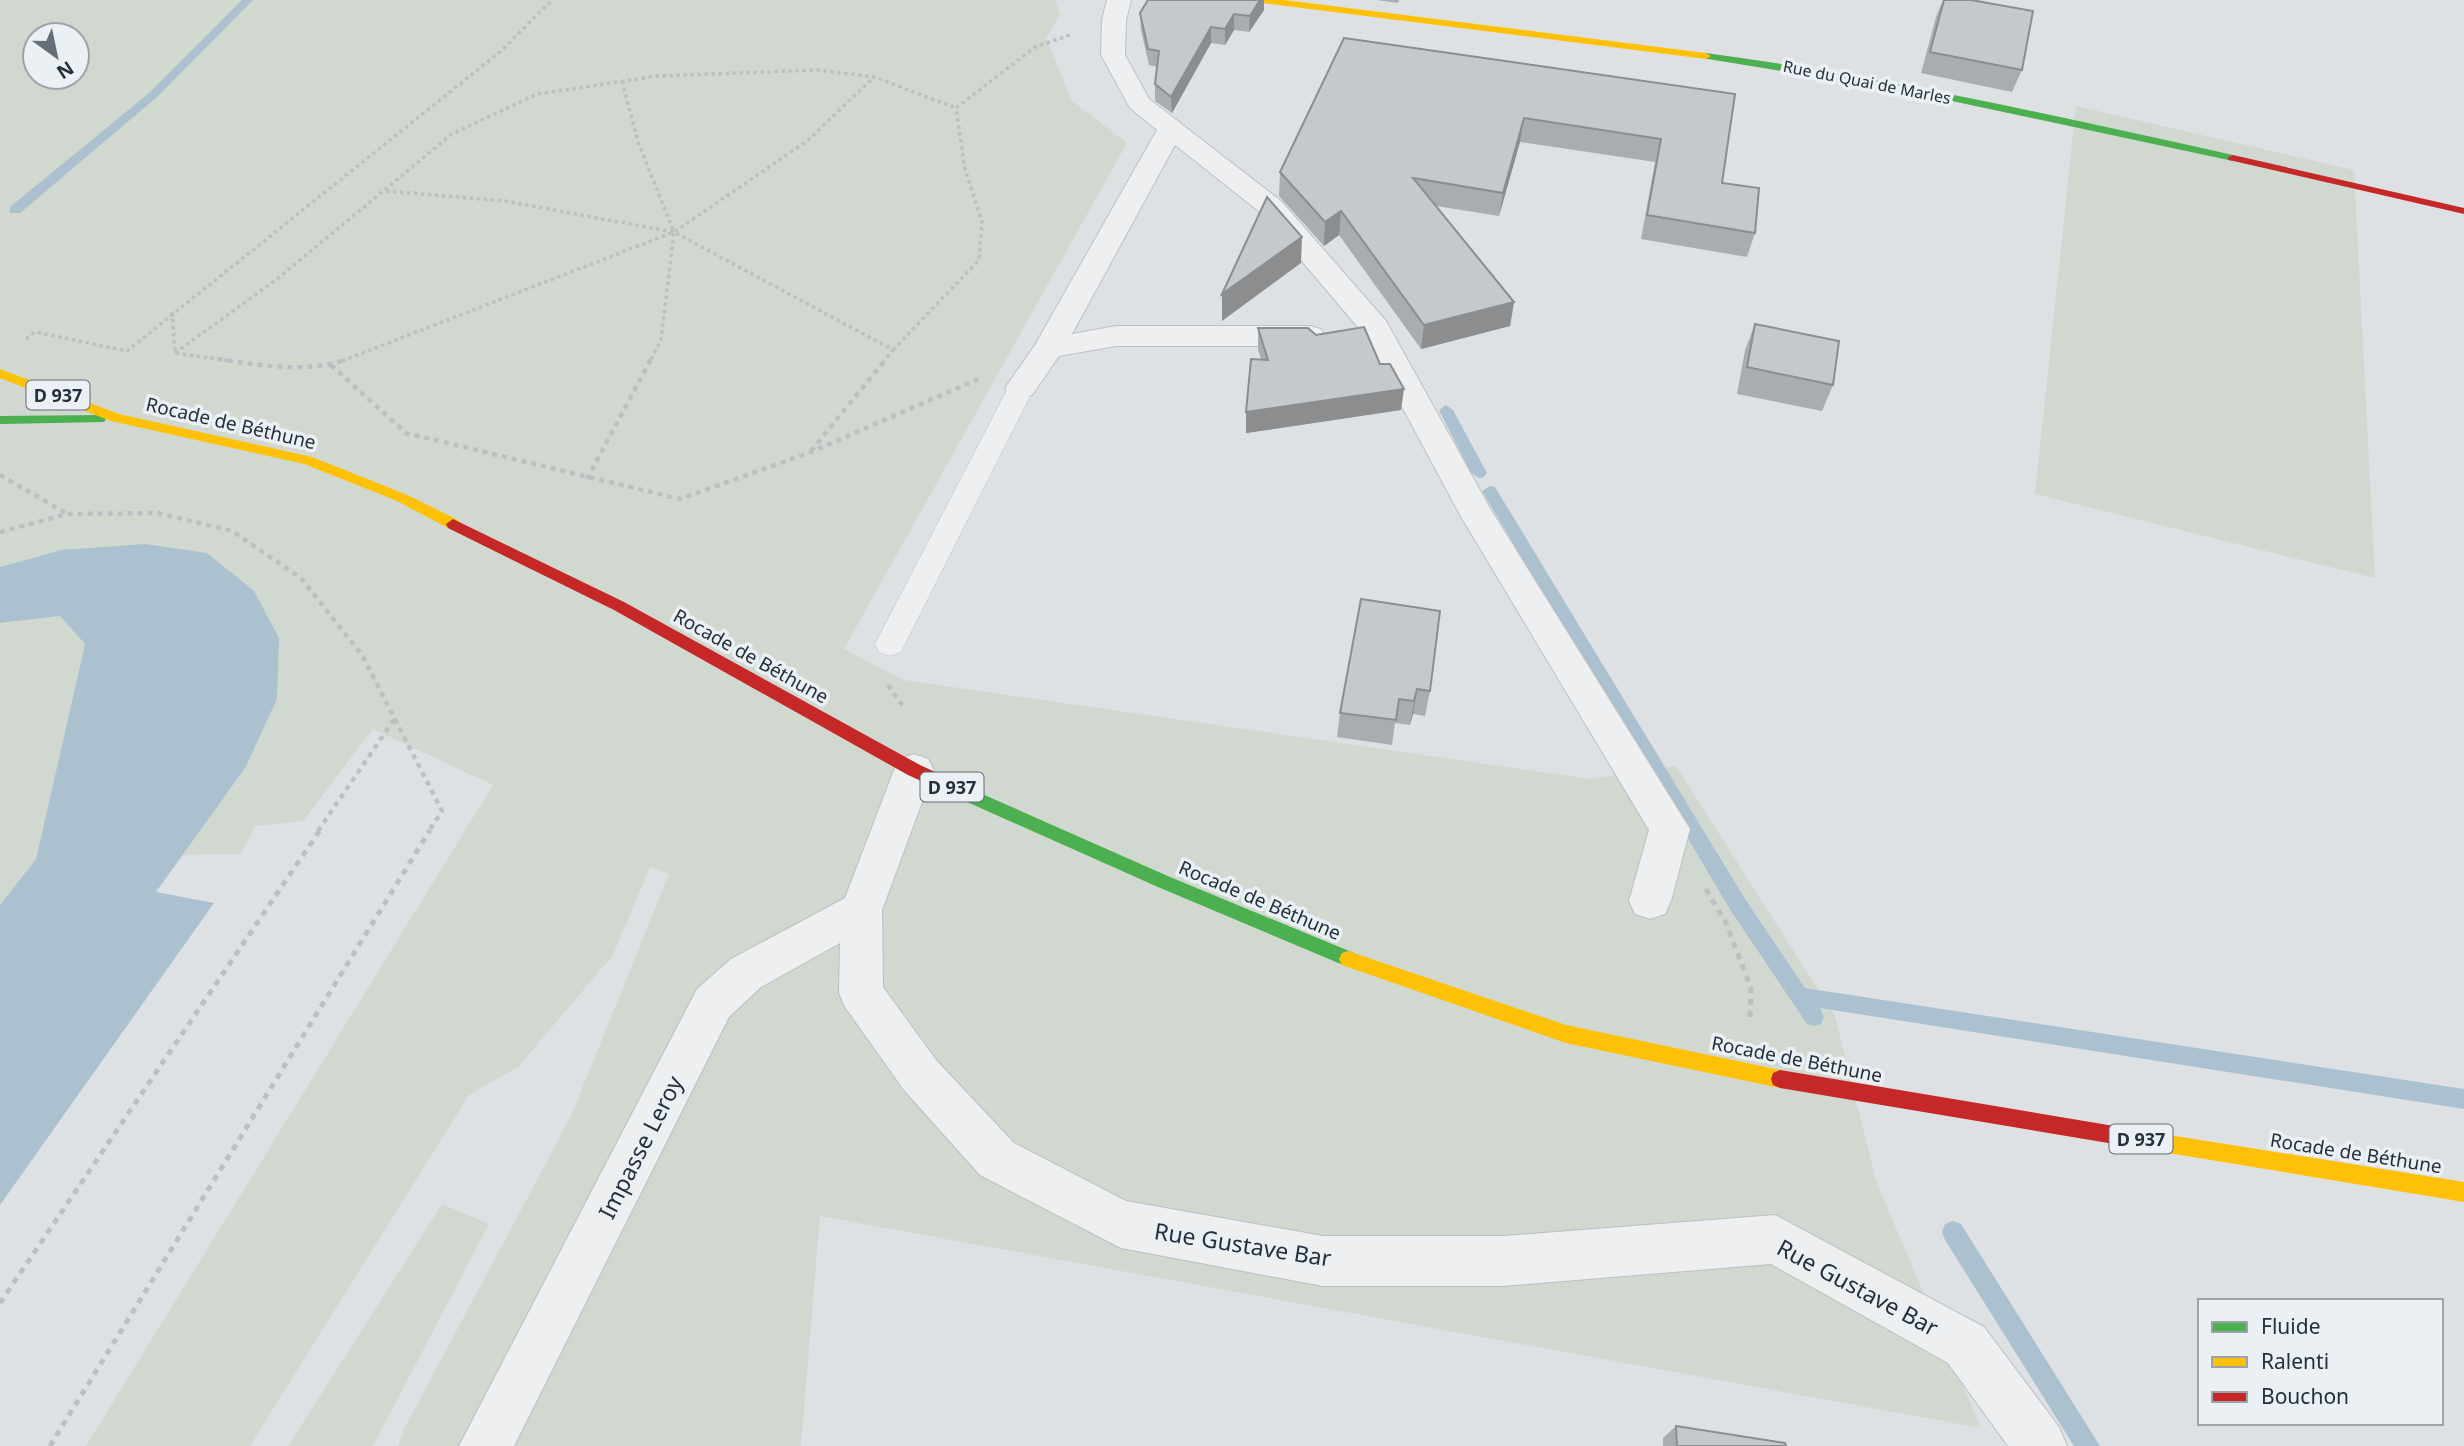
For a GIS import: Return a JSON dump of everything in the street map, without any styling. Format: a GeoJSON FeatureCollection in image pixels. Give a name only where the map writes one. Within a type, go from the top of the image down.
{"type":"FeatureCollection","features":[{"type":"Feature","properties":{"kind":"main road","name":"Rue du Quai de Marles"},"geometry":{"type":"LineString","coordinates":[[1262,0],[1796,67],[2065,120],[2464,211]]}},
{"type":"Feature","properties":{"kind":"main road","name":"Rocade de Béthune"},"geometry":{"type":"LineString","coordinates":[[0,373],[116,418],[307,460],[400,497],[619,606],[914,770],[1152,877],[1342,957],[1566,1034],[1817,1087],[2464,1192]]}},
{"type":"Feature","properties":{"kind":"main road","name":"Rocade de Béthune"},"geometry":{"type":"LineString","coordinates":[[0,420],[116,418]]}},
{"type":"Feature","properties":{"kind":"street"},"geometry":{"type":"LineString","coordinates":[[1116,10],[1113,55],[1139,103],[1271,207],[1477,515],[1670,829],[1650,901]]}},
{"type":"Feature","properties":{"kind":"street"},"geometry":{"type":"LineString","coordinates":[[1021,388],[1049,348],[1171,128]]}},
{"type":"Feature","properties":{"kind":"street"},"geometry":{"type":"LineString","coordinates":[[1049,348],[1116,336],[1306,336],[1352,331]]}},
{"type":"Feature","properties":{"kind":"street","name":"Rue Gustave Bar"},"geometry":{"type":"LineString","coordinates":[[914,770],[861,910],[861,993],[920,1075],[997,1159],[1121,1224],[1323,1261],[1503,1261],[1775,1239],[1966,1345],[2040,1446]]}},
{"type":"Feature","properties":{"kind":"street","name":"Impasse Leroy"},"geometry":{"type":"LineString","coordinates":[[486,1446],[713,1003],[746,973],[861,910]]}},
{"type":"Feature","properties":{"kind":"lane"},"geometry":{"type":"LineString","coordinates":[[890,644],[1021,388]]}},
{"type":"Feature","properties":{"kind":"path"},"geometry":{"type":"LineString","coordinates":[[35,332],[127,351],[172,312],[501,51],[552,0]]}},
{"type":"Feature","properties":{"kind":"path"},"geometry":{"type":"LineString","coordinates":[[956,108],[1035,47],[1116,10]]}},
{"type":"Feature","properties":{"kind":"path"},"geometry":{"type":"LineString","coordinates":[[175,353],[277,279],[452,134],[537,93],[658,76],[818,70],[874,77],[956,108]]}},
{"type":"Feature","properties":{"kind":"path"},"geometry":{"type":"LineString","coordinates":[[175,353],[261,365],[331,365],[507,299],[674,232],[807,141],[874,77]]}},
{"type":"Feature","properties":{"kind":"path"},"geometry":{"type":"LineString","coordinates":[[587,479],[661,340],[674,232],[638,142],[622,81]]}},
{"type":"Feature","properties":{"kind":"path"},"geometry":{"type":"LineString","coordinates":[[811,452],[893,350],[979,260],[982,222],[965,169],[956,108]]}},
{"type":"Feature","properties":{"kind":"path"},"geometry":{"type":"LineString","coordinates":[[385,191],[505,201],[674,232],[893,350]]}},
{"type":"Feature","properties":{"kind":"path"},"geometry":{"type":"LineString","coordinates":[[172,312],[175,353]]}},
{"type":"Feature","properties":{"kind":"path"},"geometry":{"type":"LineString","coordinates":[[331,365],[406,433],[587,479],[680,499],[811,452],[1049,348]]}},
{"type":"Feature","properties":{"kind":"path"},"geometry":{"type":"LineString","coordinates":[[0,475],[67,514]]}},
{"type":"Feature","properties":{"kind":"path"},"geometry":{"type":"LineString","coordinates":[[0,532],[67,514],[158,513],[232,531],[301,578],[362,655],[442,811],[50,1446]]}},
{"type":"Feature","properties":{"kind":"path"},"geometry":{"type":"LineString","coordinates":[[0,1303],[395,718]]}},
{"type":"Feature","properties":{"kind":"path"},"geometry":{"type":"LineString","coordinates":[[1670,829],[1726,923],[1751,988],[1747,1072]]}},
{"type":"Feature","properties":{"kind":"shaded area"},"geometry":{"type":"Polygon","coordinates":[[[0,0],[1055,0],[1060,15],[1046,38],[1072,101],[1127,143],[844,649],[904,680],[1591,779],[1676,766],[1835,1016],[1876,1181],[1981,1428],[820,1216],[801,1446],[398,1446],[403,1431],[571,1116],[669,874],[650,867],[613,955],[518,1067],[469,1095],[250,1446],[86,1446],[493,785],[373,729],[303,821],[255,826],[241,854],[182,855],[245,768],[61,550],[0,567],[0,0]]]}},
{"type":"Feature","properties":{"kind":"shaded area"},"geometry":{"type":"Polygon","coordinates":[[[2076,106],[2354,170],[2375,578],[2035,494],[2076,106]]]}},
{"type":"Feature","properties":{"kind":"shaded area"},"geometry":{"type":"Polygon","coordinates":[[[60,616],[85,644],[36,859],[0,905],[0,623],[60,616]]]}},
{"type":"Feature","properties":{"kind":"shaded area"},"geometry":{"type":"Polygon","coordinates":[[[442,1204],[489,1224],[373,1446],[288,1446],[442,1204]]]}},
{"type":"Feature","properties":{"kind":"water"},"geometry":{"type":"Polygon","coordinates":[[[145,544],[207,553],[254,591],[279,638],[277,699],[245,768],[156,892],[214,903],[0,1205],[0,905],[36,859],[85,644],[60,616],[0,623],[0,567],[61,550],[145,544]]]}},
{"type":"Feature","properties":{"kind":"building"},"geometry":{"type":"Polygon","coordinates":[[[1148,0],[1260,0],[1250,16],[1234,14],[1225,29],[1211,27],[1171,97],[1155,84],[1159,51],[1148,49],[1140,13],[1148,0]]]}},
{"type":"Feature","properties":{"kind":"building"},"geometry":{"type":"Polygon","coordinates":[[[1944,0],[1971,0],[2033,11],[2022,70],[1930,52],[1944,0]]]}},
{"type":"Feature","properties":{"kind":"building"},"geometry":{"type":"Polygon","coordinates":[[[1344,38],[1735,94],[1722,183],[1759,188],[1755,233],[1647,215],[1661,139],[1524,118],[1503,193],[1413,178],[1514,302],[1424,325],[1341,211],[1325,222],[1280,172],[1344,38]]]}},
{"type":"Feature","properties":{"kind":"building"},"geometry":{"type":"Polygon","coordinates":[[[1267,197],[1302,237],[1222,294],[1267,197]]]}},
{"type":"Feature","properties":{"kind":"building"},"geometry":{"type":"Polygon","coordinates":[[[1755,324],[1839,341],[1833,385],[1747,367],[1755,324]]]}},
{"type":"Feature","properties":{"kind":"building"},"geometry":{"type":"Polygon","coordinates":[[[1364,327],[1380,364],[1390,364],[1404,389],[1246,412],[1251,359],[1268,360],[1258,328],[1308,328],[1316,335],[1364,327]]]}},
{"type":"Feature","properties":{"kind":"building"},"geometry":{"type":"Polygon","coordinates":[[[1361,599],[1440,611],[1430,691],[1417,689],[1414,701],[1399,699],[1396,720],[1340,713],[1361,599]]]}},
{"type":"Feature","properties":{"kind":"building"},"geometry":{"type":"Polygon","coordinates":[[[1676,1426],[1785,1443],[1786,1446],[1677,1446],[1676,1426]]]}},
{"type":"Feature","properties":{"kind":"waterway"},"geometry":{"type":"LineString","coordinates":[[15,210],[153,95],[248,0]]}},
{"type":"Feature","properties":{"kind":"waterway"},"geometry":{"type":"LineString","coordinates":[[1446,410],[1479,473]]}},
{"type":"Feature","properties":{"kind":"waterway"},"geometry":{"type":"LineString","coordinates":[[1490,491],[1738,905],[1814,1017]]}},
{"type":"Feature","properties":{"kind":"waterway"},"geometry":{"type":"LineString","coordinates":[[1801,996],[2464,1099]]}},
{"type":"Feature","properties":{"kind":"waterway"},"geometry":{"type":"LineString","coordinates":[[1953,1232],[2088,1446]]}},
{"type":"Feature","properties":{"kind":"traffic: fast"},"geometry":{"type":"LineString","coordinates":[[1706,56],[1905,88],[2233,158]]}},
{"type":"Feature","properties":{"kind":"traffic: fast"},"geometry":{"type":"LineString","coordinates":[[0,420],[99,419]]}},
{"type":"Feature","properties":{"kind":"traffic: fast"},"geometry":{"type":"LineString","coordinates":[[964,793],[1164,882],[1348,959]]}},
{"type":"Feature","properties":{"kind":"traffic: slow"},"geometry":{"type":"LineString","coordinates":[[1262,0],[1706,56]]}},
{"type":"Feature","properties":{"kind":"traffic: slow"},"geometry":{"type":"LineString","coordinates":[[0,373],[116,418],[307,460],[400,497],[453,524]]}},
{"type":"Feature","properties":{"kind":"traffic: slow"},"geometry":{"type":"LineString","coordinates":[[1348,959],[1566,1034],[1780,1079]]}},
{"type":"Feature","properties":{"kind":"traffic: slow"},"geometry":{"type":"LineString","coordinates":[[2138,1139],[2464,1192]]}},
{"type":"Feature","properties":{"kind":"traffic: jam"},"geometry":{"type":"LineString","coordinates":[[2233,158],[2464,211]]}},
{"type":"Feature","properties":{"kind":"traffic: jam"},"geometry":{"type":"LineString","coordinates":[[453,524],[619,606],[914,770],[964,793]]}},
{"type":"Feature","properties":{"kind":"traffic: jam"},"geometry":{"type":"LineString","coordinates":[[1780,1079],[2138,1139]]}}]}
